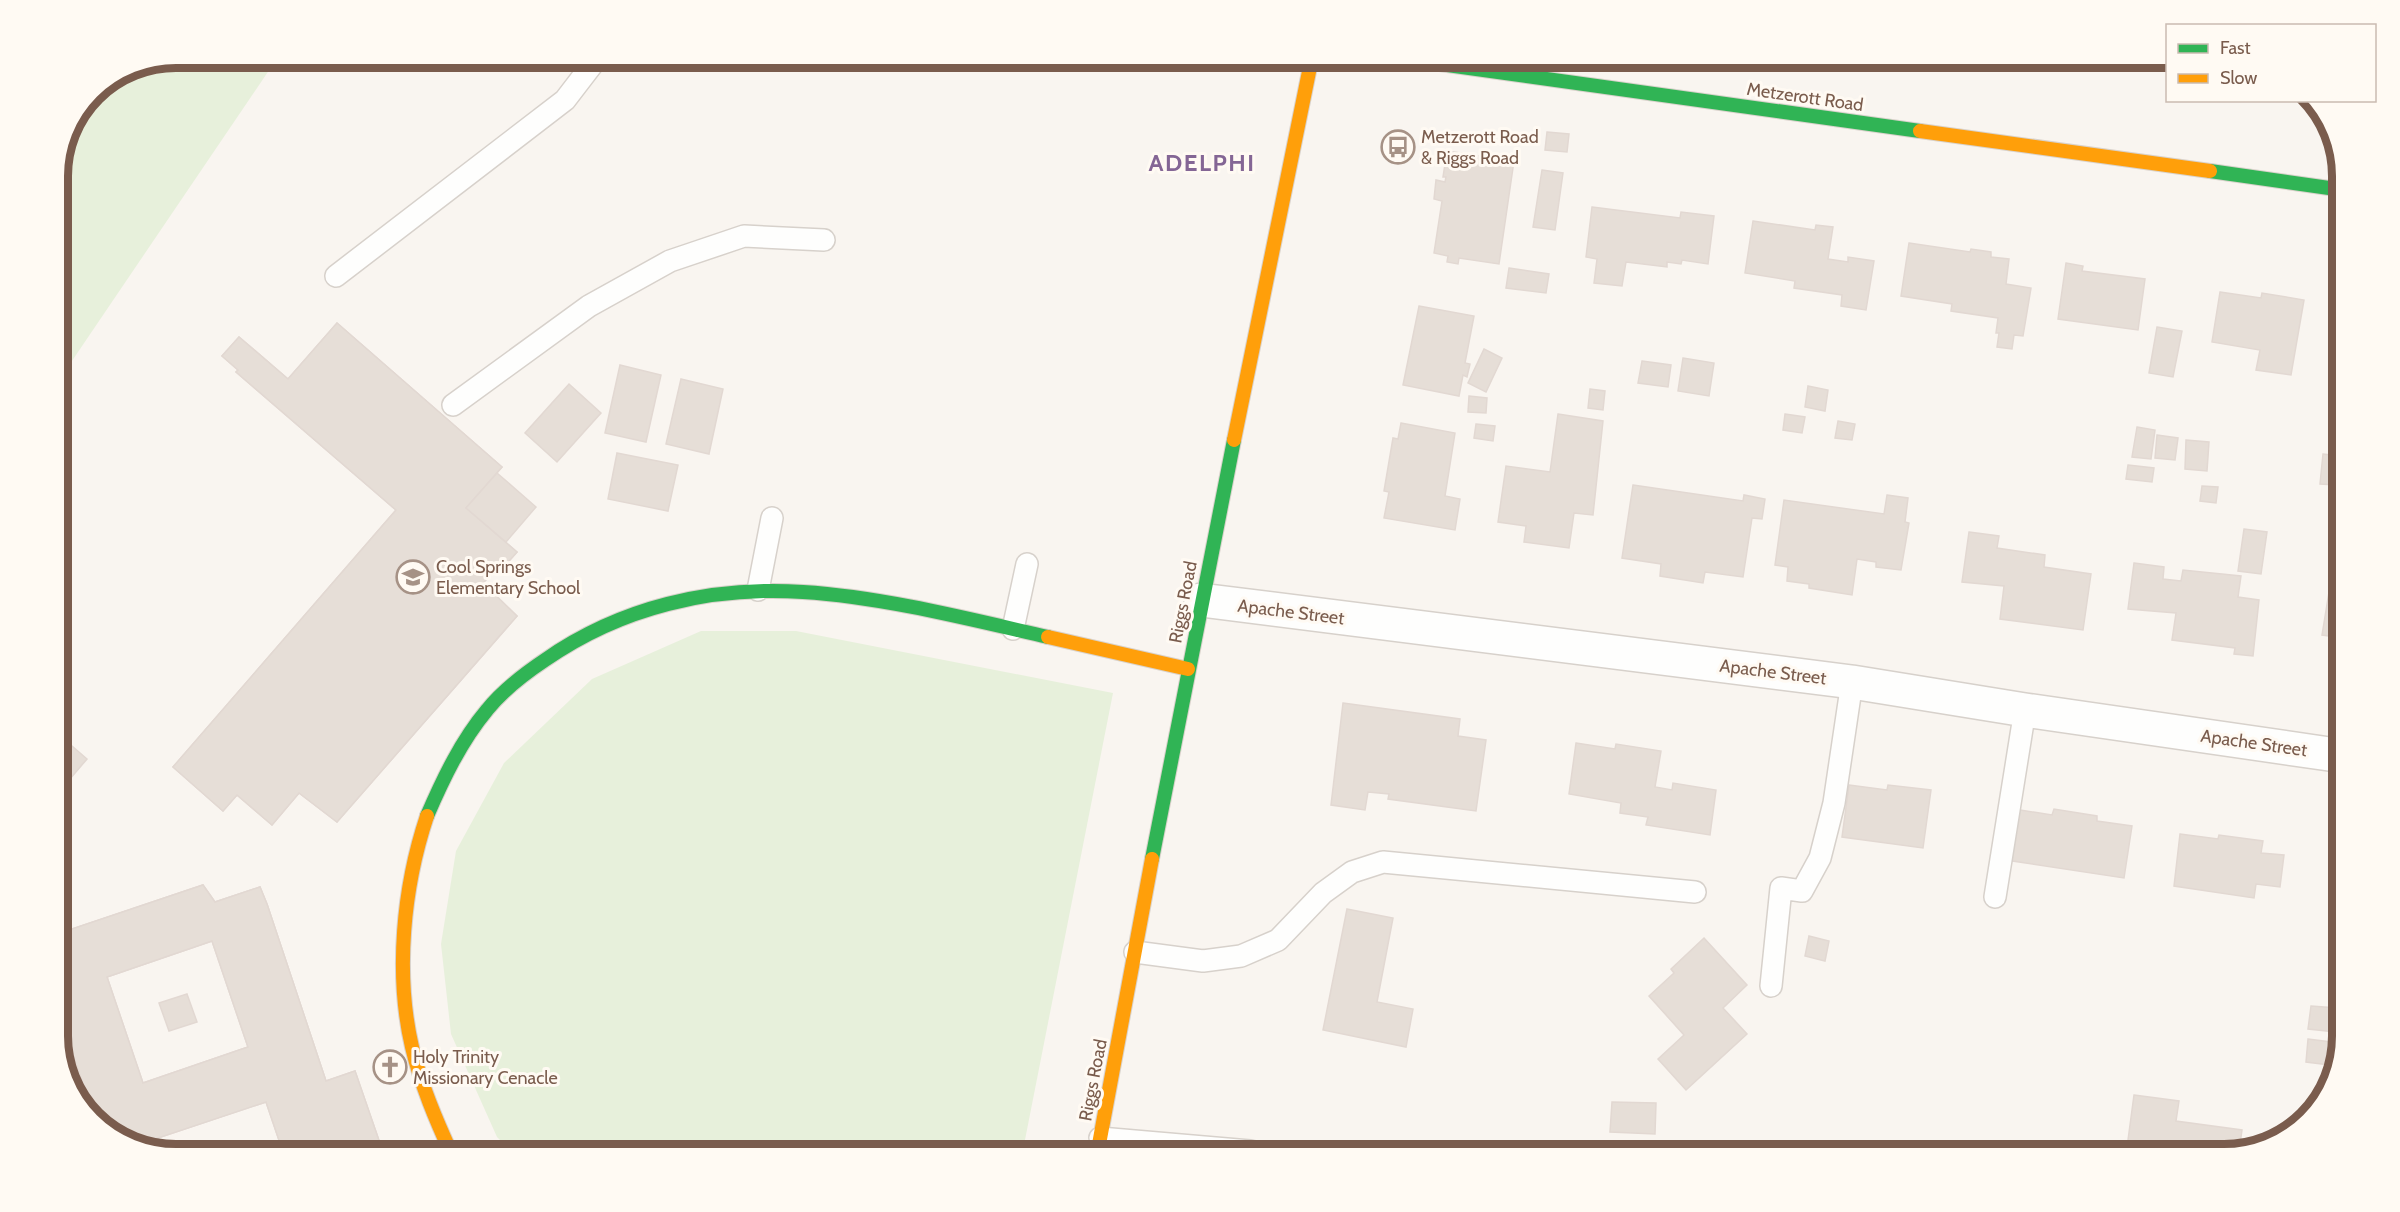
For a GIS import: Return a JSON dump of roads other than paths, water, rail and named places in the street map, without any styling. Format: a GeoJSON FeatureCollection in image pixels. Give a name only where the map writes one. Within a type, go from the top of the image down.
{"type":"FeatureCollection","features":[{"type":"Feature","properties":{"kind":"street","name":"Riggs Road"},"geometry":{"type":"LineString","coordinates":[[1100,1144],[1201,600],[1309,68]]}},
{"type":"Feature","properties":{"kind":"street","name":"Metzerott Road"},"geometry":{"type":"LineString","coordinates":[[1468,68],[2332,188]]}},
{"type":"Feature","properties":{"kind":"street"},"geometry":{"type":"LineString","coordinates":[[447,1144],[426,1092],[412,1046],[406,995],[406,933],[412,879],[422,832],[435,797],[484,712],[507,688],[584,633],[633,611],[681,598],[758,590],[801,592],[883,602],[1188,669]]}},
{"type":"Feature","properties":{"kind":"street","name":"Apache Street"},"geometry":{"type":"LineString","coordinates":[[1201,600],[1852,682],[2025,710],[2332,754]]}},
{"type":"Feature","properties":{"kind":"lane"},"geometry":{"type":"LineString","coordinates":[[336,276],[565,100],[590,68]]}},
{"type":"Feature","properties":{"kind":"lane"},"geometry":{"type":"LineString","coordinates":[[453,405],[590,306],[670,261],[744,236],[824,240]]}},
{"type":"Feature","properties":{"kind":"lane"},"geometry":{"type":"LineString","coordinates":[[758,590],[772,518]]}},
{"type":"Feature","properties":{"kind":"lane"},"geometry":{"type":"LineString","coordinates":[[1013,629],[1027,564]]}},
{"type":"Feature","properties":{"kind":"lane"},"geometry":{"type":"LineString","coordinates":[[1771,986],[1781,888],[1802,891],[1820,858],[1834,803],[1852,682]]}},
{"type":"Feature","properties":{"kind":"lane"},"geometry":{"type":"LineString","coordinates":[[1995,897],[2025,710]]}},
{"type":"Feature","properties":{"kind":"lane"},"geometry":{"type":"LineString","coordinates":[[1135,952],[1203,961],[1240,956],[1278,940],[1323,893],[1352,872],[1383,862],[1695,892]]}},
{"type":"Feature","properties":{"kind":"place","name":"Metzerott Road & Riggs Road"},"geometry":{"type":"Point","coordinates":[1398,147]}},
{"type":"Feature","properties":{"kind":"place","name":"Cool Springs Elementary School"},"geometry":{"type":"Point","coordinates":[413,577]}},
{"type":"Feature","properties":{"kind":"place","name":"Holy Trinity Missionary Cenacle"},"geometry":{"type":"Point","coordinates":[390,1067]}},
{"type":"Feature","properties":{"kind":"district","name":"ADELPHI"},"geometry":{"type":"Point","coordinates":[1202,163]}}]}
